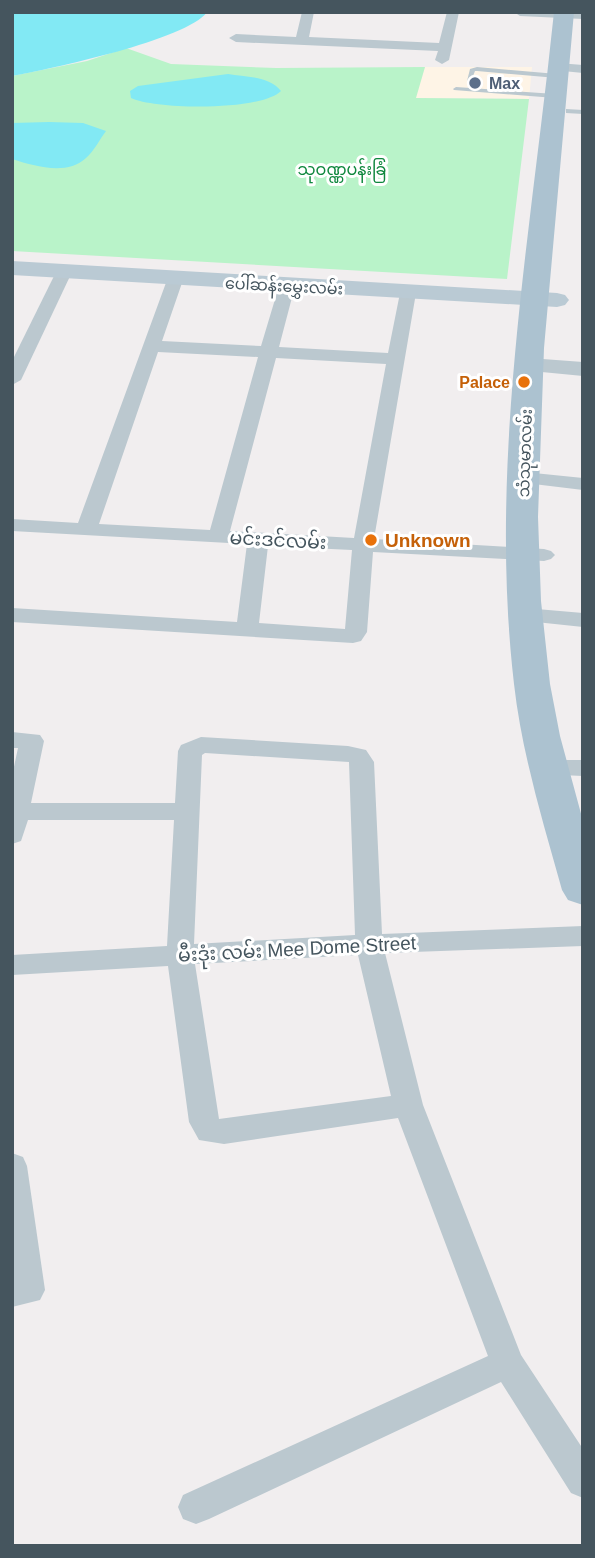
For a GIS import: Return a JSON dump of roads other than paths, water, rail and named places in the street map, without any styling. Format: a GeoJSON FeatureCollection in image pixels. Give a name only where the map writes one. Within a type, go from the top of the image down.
{"type":"FeatureCollection","features":[{"type":"Feature","properties":{"kind":"main road","name":"သံသုမာလမ်း"},"geometry":{"type":"LineString","coordinates":[[573,14],[545,300],[535,480],[533,555],[536,616],[532,685],[583,798]]}},
{"type":"Feature","properties":{"kind":"main road","name":"ပေါ်ဆန်းမွှေးလမ်း"},"geometry":{"type":"LineString","coordinates":[[12,268],[175,280],[545,300]]}},
{"type":"Feature","properties":{"kind":"main road","name":"သံသုမာလမ်း"},"geometry":{"type":"LineString","coordinates":[[568,768],[583,890]]}},
{"type":"Feature","properties":{"kind":"street"},"geometry":{"type":"LineString","coordinates":[[302,41],[308,12]]}},
{"type":"Feature","properties":{"kind":"street"},"geometry":{"type":"LineString","coordinates":[[236,38],[443,54],[453,12]]}},
{"type":"Feature","properties":{"kind":"street"},"geometry":{"type":"LineString","coordinates":[[520,12],[573,14]]}},
{"type":"Feature","properties":{"kind":"street"},"geometry":{"type":"LineString","coordinates":[[12,380],[64,272]]}},
{"type":"Feature","properties":{"kind":"street"},"geometry":{"type":"LineString","coordinates":[[86,530],[175,280]]}},
{"type":"Feature","properties":{"kind":"street"},"geometry":{"type":"LineString","coordinates":[[218,537],[287,286]]}},
{"type":"Feature","properties":{"kind":"street"},"geometry":{"type":"LineString","coordinates":[[12,615],[353,636],[356,632],[363,545],[408,293]]}},
{"type":"Feature","properties":{"kind":"street"},"geometry":{"type":"LineString","coordinates":[[152,346],[396,359]]}},
{"type":"Feature","properties":{"kind":"street"},"geometry":{"type":"LineString","coordinates":[[541,366],[583,369]]}},
{"type":"Feature","properties":{"kind":"street"},"geometry":{"type":"LineString","coordinates":[[535,480],[583,484]]}},
{"type":"Feature","properties":{"kind":"street","name":"မင်းဒင်လမ်း"},"geometry":{"type":"LineString","coordinates":[[12,525],[533,555]]}},
{"type":"Feature","properties":{"kind":"street"},"geometry":{"type":"LineString","coordinates":[[247,629],[258,539]]}},
{"type":"Feature","properties":{"kind":"street"},"geometry":{"type":"LineString","coordinates":[[536,616],[583,620]]}},
{"type":"Feature","properties":{"kind":"street"},"geometry":{"type":"LineString","coordinates":[[12,740],[32,741],[15,824],[186,811]]}},
{"type":"Feature","properties":{"kind":"street"},"geometry":{"type":"LineString","coordinates":[[408,1105],[224,1132],[210,1131],[204,1122],[180,956],[190,751],[201,745],[357,756],[362,762],[369,944],[408,1105],[508,1363],[583,1480]]}},
{"type":"Feature","properties":{"kind":"street","name":"မီးဒုံး လမ်း Mee Dome Street"},"geometry":{"type":"LineString","coordinates":[[12,965],[369,944],[583,936]]}},
{"type":"Feature","properties":{"kind":"street"},"geometry":{"type":"LineString","coordinates":[[12,1166],[29,1290],[12,1293]]}},
{"type":"Feature","properties":{"kind":"street"},"geometry":{"type":"LineString","coordinates":[[196,1507],[508,1363]]}},
{"type":"Feature","properties":{"kind":"lane"},"geometry":{"type":"LineString","coordinates":[[468,80],[471,71],[477,69],[568,86]]}},
{"type":"Feature","properties":{"kind":"lane"},"geometry":{"type":"LineString","coordinates":[[456,89],[568,86]]}},
{"type":"Feature","properties":{"kind":"water"},"geometry":{"type":"Polygon","coordinates":[[[12,12],[207,12],[194,23],[146,43],[12,76],[12,12]]]}},
{"type":"Feature","properties":{"kind":"water"},"geometry":{"type":"Polygon","coordinates":[[[228,74],[264,80],[281,91],[270,98],[232,105],[163,105],[131,98],[130,91],[138,86],[228,74]]]}},
{"type":"Feature","properties":{"kind":"water"},"geometry":{"type":"Polygon","coordinates":[[[12,123],[83,123],[106,131],[89,155],[70,167],[50,168],[12,159],[12,123]]]}},
{"type":"Feature","properties":{"kind":"place","name":"Max"},"geometry":{"type":"Point","coordinates":[475,83]}},
{"type":"Feature","properties":{"kind":"place","name":"Palace"},"geometry":{"type":"Point","coordinates":[524,382]}},
{"type":"Feature","properties":{"kind":"place","name":"Unknown"},"geometry":{"type":"Point","coordinates":[371,540]}},
{"type":"Feature","properties":{"kind":"park label","name":"သုဝဏ္ဏပန်းခြံ"},"geometry":{"type":"Point","coordinates":[342,169]}}]}
